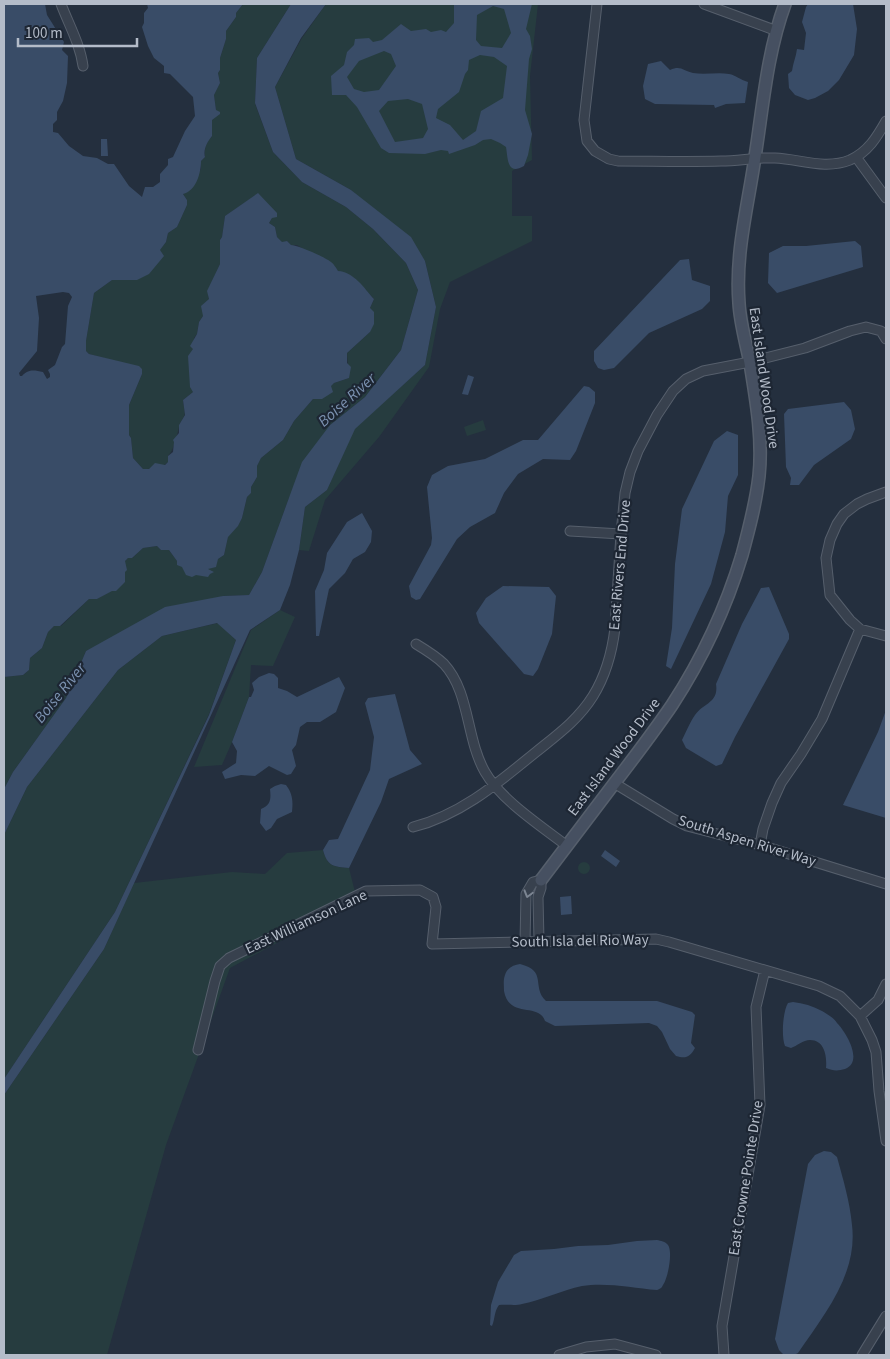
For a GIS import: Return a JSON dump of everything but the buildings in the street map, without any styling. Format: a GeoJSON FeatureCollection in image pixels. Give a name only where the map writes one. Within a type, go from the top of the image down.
{"type":"FeatureCollection","features":[{"type":"Feature","properties":{"kind":"street"},"geometry":{"type":"LineString","coordinates":[[60,4],[77,41],[83,66]]}},
{"type":"Feature","properties":{"kind":"street"},"geometry":{"type":"LineString","coordinates":[[597,4],[584,120],[587,141],[602,156],[618,161],[722,161],[776,158],[832,164],[856,157],[872,143],[886,121]]}},
{"type":"Feature","properties":{"kind":"street"},"geometry":{"type":"LineString","coordinates":[[704,4],[776,31]]}},
{"type":"Feature","properties":{"kind":"street","name":"East Island Wood Drive"},"geometry":{"type":"LineString","coordinates":[[539,941],[538,897],[541,880],[655,729],[689,678],[716,623],[739,565],[748,536],[756,500],[760,461],[758,421],[750,362],[741,324],[738,270],[769,65],[776,31],[785,4]]}},
{"type":"Feature","properties":{"kind":"street"},"geometry":{"type":"LineString","coordinates":[[856,157],[886,198]]}},
{"type":"Feature","properties":{"kind":"street","name":"East Rivers End Drive"},"geometry":{"type":"LineString","coordinates":[[413,827],[441,818],[457,810],[494,786],[575,719],[588,704],[603,677],[610,658],[615,628],[625,493],[630,472],[638,451],[657,415],[673,391],[686,379],[703,371],[750,362],[805,348],[850,331],[866,327],[884,335]]}},
{"type":"Feature","properties":{"kind":"street"},"geometry":{"type":"LineString","coordinates":[[886,492],[857,504],[844,514],[830,540],[826,558],[830,595],[850,620],[860,629],[886,636]]}},
{"type":"Feature","properties":{"kind":"street"},"geometry":{"type":"LineString","coordinates":[[570,530],[621,534]]}},
{"type":"Feature","properties":{"kind":"street"},"geometry":{"type":"LineString","coordinates":[[760,845],[763,829],[781,783],[822,719],[860,629]]}},
{"type":"Feature","properties":{"kind":"street"},"geometry":{"type":"LineString","coordinates":[[416,644],[434,655],[445,665],[455,680],[477,755],[494,786],[507,799],[566,846]]}},
{"type":"Feature","properties":{"kind":"street","name":"South Aspen River Way"},"geometry":{"type":"LineString","coordinates":[[614,783],[673,820],[687,826],[760,845],[886,884]]}},
{"type":"Feature","properties":{"kind":"street","name":"East Island Wood Drive"},"geometry":{"type":"LineString","coordinates":[[526,942],[526,894],[533,882],[541,880]]}},
{"type":"Feature","properties":{"kind":"street","name":"East Williamson Lane"},"geometry":{"type":"LineString","coordinates":[[198,1050],[214,981],[220,966],[229,958],[366,891],[420,890],[433,897],[436,907],[432,944]]}},
{"type":"Feature","properties":{"kind":"street","name":"South Isla del Rio Way"},"geometry":{"type":"LineString","coordinates":[[432,944],[656,939],[820,986],[840,996],[860,1016],[872,1040],[876,1052],[878,1091],[886,1141]]}},
{"type":"Feature","properties":{"kind":"street","name":"East Crowne Pointe Drive"},"geometry":{"type":"LineString","coordinates":[[723,1355],[722,1326],[760,1105],[756,1008],[765,970]]}},
{"type":"Feature","properties":{"kind":"street"},"geometry":{"type":"LineString","coordinates":[[860,1016],[878,1000],[886,984]]}},
{"type":"Feature","properties":{"kind":"street"},"geometry":{"type":"LineString","coordinates":[[862,1355],[886,1316]]}},
{"type":"Feature","properties":{"kind":"street"},"geometry":{"type":"LineString","coordinates":[[559,1355],[586,1347],[615,1344],[656,1355]]}},
{"type":"Feature","properties":{"kind":"green space"},"geometry":{"type":"Polygon","coordinates":[[[243,4],[291,4],[257,58],[255,104],[273,152],[302,182],[346,207],[373,229],[406,263],[418,290],[401,350],[365,397],[330,425],[289,498],[262,572],[249,595],[223,596],[86,651],[66,698],[13,772],[4,789],[4,677],[23,675],[29,670],[30,658],[42,648],[48,632],[54,626],[61,626],[89,599],[97,599],[125,582],[125,561],[128,558],[132,558],[143,548],[157,546],[161,550],[169,550],[181,564],[196,575],[207,570],[224,555],[228,536],[238,526],[242,518],[247,497],[251,493],[251,487],[257,477],[257,466],[261,458],[283,440],[294,421],[313,399],[334,383],[349,378],[347,353],[370,332],[370,308],[374,299],[354,278],[338,271],[297,245],[291,245],[287,241],[282,243],[277,237],[275,227],[269,223],[272,218],[258,194],[225,216],[220,240],[220,264],[208,291],[209,299],[194,338],[193,392],[183,400],[185,414],[166,464],[157,468],[143,469],[133,458],[129,435],[129,405],[142,374],[104,358],[89,354],[86,351],[94,293],[112,280],[136,280],[166,242],[168,233],[177,227],[187,205],[187,200],[183,194],[201,169],[201,161],[205,157],[206,146],[212,136],[212,120],[216,110],[214,95],[220,83],[218,73],[226,31],[243,4]]]}},
{"type":"Feature","properties":{"kind":"green space"},"geometry":{"type":"Polygon","coordinates":[[[326,4],[538,4],[530,76],[532,160],[512,171],[512,216],[532,216],[532,241],[450,282],[440,309],[429,367],[379,437],[325,500],[309,551],[299,550],[305,507],[327,490],[354,429],[425,365],[436,307],[425,261],[351,190],[296,159],[275,87],[302,38],[326,4]]]}},
{"type":"Feature","properties":{"kind":"green space"},"geometry":{"type":"Polygon","coordinates":[[[483,420],[486,430],[467,436],[464,427],[483,420]]]}},
{"type":"Feature","properties":{"kind":"green space"},"geometry":{"type":"Polygon","coordinates":[[[280,610],[295,617],[273,666],[251,665],[249,697],[222,765],[194,767],[251,630],[280,610]]]}},
{"type":"Feature","properties":{"kind":"green space"},"geometry":{"type":"Polygon","coordinates":[[[218,623],[236,640],[209,714],[115,912],[4,1079],[4,835],[27,787],[118,670],[162,636],[218,623]]]}},
{"type":"Feature","properties":{"kind":"green space"},"geometry":{"type":"Polygon","coordinates":[[[323,850],[332,865],[349,868],[357,900],[230,968],[166,1145],[107,1355],[4,1355],[4,1095],[104,949],[134,883],[232,872],[265,874],[287,853],[323,850]]]}},
{"type":"Feature","properties":{"kind":"green space"},"geometry":{"type":"Polygon","coordinates":[[[582,862],[586,862],[590,868],[586,874],[582,874],[578,870],[578,866],[582,862]]]}},
{"type":"Feature","properties":{"kind":"water"},"geometry":{"type":"Polygon","coordinates":[[[4,4],[45,4],[47,15],[64,42],[62,50],[68,56],[67,83],[63,101],[57,112],[57,120],[53,124],[53,132],[58,133],[69,146],[83,156],[97,158],[108,164],[114,164],[129,186],[142,197],[145,187],[153,187],[160,182],[160,174],[168,165],[168,159],[173,157],[185,131],[195,116],[193,97],[170,74],[164,73],[164,66],[154,58],[148,46],[142,27],[144,13],[148,8],[147,4],[243,4],[226,31],[226,39],[220,58],[220,70],[218,73],[220,83],[214,95],[216,110],[220,114],[212,120],[212,136],[206,146],[205,157],[201,161],[197,181],[188,192],[183,194],[187,200],[187,205],[177,227],[168,233],[166,242],[160,250],[164,256],[149,274],[137,280],[112,280],[94,293],[86,351],[89,354],[139,366],[142,369],[142,374],[129,405],[129,435],[133,458],[143,469],[149,469],[155,463],[165,465],[168,462],[168,456],[173,452],[173,440],[179,433],[179,425],[185,415],[183,400],[193,392],[190,387],[188,356],[193,349],[190,346],[197,334],[199,322],[203,316],[201,306],[209,299],[207,291],[220,264],[220,240],[225,216],[258,193],[277,213],[277,217],[272,218],[269,223],[275,227],[277,237],[282,242],[287,241],[291,245],[323,257],[332,263],[338,271],[354,277],[374,299],[370,308],[374,312],[374,324],[370,332],[347,353],[347,363],[351,367],[349,378],[334,383],[331,386],[333,392],[322,399],[313,399],[294,421],[283,440],[261,458],[257,466],[257,477],[251,487],[251,493],[247,497],[242,518],[238,526],[228,537],[224,555],[218,559],[216,567],[208,569],[214,572],[208,577],[186,575],[182,567],[177,565],[177,561],[169,550],[161,550],[157,546],[143,548],[132,558],[128,558],[125,561],[127,570],[125,572],[125,582],[116,591],[112,591],[97,599],[89,599],[60,626],[54,626],[48,632],[42,648],[30,658],[29,670],[23,675],[4,677],[4,4]],[[63,292],[36,296],[39,318],[37,351],[19,373],[20,376],[29,371],[34,371],[43,372],[47,379],[50,377],[48,370],[55,365],[65,344],[68,306],[72,297],[69,293],[63,292]]]}},
{"type":"Feature","properties":{"kind":"water"},"geometry":{"type":"Polygon","coordinates":[[[291,4],[326,4],[301,38],[275,87],[296,159],[351,190],[411,237],[425,261],[436,307],[425,365],[355,429],[327,490],[305,507],[299,550],[290,585],[280,610],[250,630],[104,949],[4,1095],[4,1079],[115,912],[209,715],[236,640],[217,623],[162,636],[118,670],[27,787],[4,835],[4,789],[13,772],[66,698],[86,651],[165,607],[223,596],[249,595],[262,572],[302,462],[330,425],[365,397],[401,350],[418,290],[406,263],[373,229],[346,207],[302,182],[273,152],[255,103],[257,58],[291,4]]]}},
{"type":"Feature","properties":{"kind":"water"},"geometry":{"type":"Polygon","coordinates":[[[454,4],[532,4],[526,29],[530,36],[532,49],[529,59],[525,110],[532,134],[524,166],[518,169],[511,168],[509,165],[506,147],[491,139],[483,140],[475,145],[449,154],[448,151],[441,150],[425,154],[389,153],[381,148],[357,107],[346,95],[332,95],[331,76],[344,65],[347,52],[354,45],[355,39],[369,38],[373,42],[382,40],[401,24],[411,31],[426,29],[431,32],[441,30],[446,32],[454,23],[454,4]],[[493,6],[477,15],[476,40],[481,46],[502,48],[511,33],[504,9],[493,6]],[[384,51],[359,61],[347,77],[354,89],[364,92],[379,90],[396,66],[391,54],[384,51]],[[480,55],[469,60],[468,70],[459,92],[438,109],[436,118],[450,125],[463,140],[476,131],[481,111],[503,98],[507,66],[494,57],[480,55]],[[408,99],[388,101],[379,111],[395,142],[423,138],[428,129],[422,104],[408,99]]]}},
{"type":"Feature","properties":{"kind":"water"},"geometry":{"type":"Polygon","coordinates":[[[808,4],[853,4],[857,29],[854,55],[839,80],[828,91],[808,100],[795,95],[789,88],[788,74],[792,71],[797,49],[804,50],[806,33],[802,22],[808,4]]]}},
{"type":"Feature","properties":{"kind":"water"},"geometry":{"type":"Polygon","coordinates":[[[661,61],[670,70],[679,68],[698,74],[729,74],[748,82],[745,103],[726,104],[715,108],[714,105],[655,104],[645,99],[643,86],[648,64],[661,61]]]}},
{"type":"Feature","properties":{"kind":"water"},"geometry":{"type":"Polygon","coordinates":[[[101,139],[107,139],[108,156],[101,156],[101,139]]]}},
{"type":"Feature","properties":{"kind":"water"},"geometry":{"type":"Polygon","coordinates":[[[855,241],[861,246],[863,267],[777,293],[768,283],[769,253],[783,246],[806,246],[855,241]]]}},
{"type":"Feature","properties":{"kind":"water"},"geometry":{"type":"Polygon","coordinates":[[[689,259],[692,280],[710,286],[710,301],[702,309],[649,333],[614,368],[604,370],[598,368],[594,361],[594,351],[680,260],[689,259]]]}},
{"type":"Feature","properties":{"kind":"water"},"geometry":{"type":"Polygon","coordinates":[[[468,375],[474,377],[468,395],[462,394],[468,375]]]}},
{"type":"Feature","properties":{"kind":"water"},"geometry":{"type":"Polygon","coordinates":[[[584,386],[589,387],[595,392],[595,403],[576,451],[570,460],[543,459],[518,474],[504,493],[495,513],[470,527],[457,539],[420,599],[416,600],[411,597],[409,586],[431,545],[427,487],[432,475],[448,466],[485,459],[523,440],[538,440],[584,386]]]}},
{"type":"Feature","properties":{"kind":"water"},"geometry":{"type":"Polygon","coordinates":[[[844,402],[851,410],[855,429],[851,439],[814,465],[799,485],[790,485],[791,478],[786,467],[784,414],[788,409],[844,402]]]}},
{"type":"Feature","properties":{"kind":"water"},"geometry":{"type":"Polygon","coordinates":[[[727,431],[738,435],[738,475],[728,496],[725,532],[711,584],[671,669],[666,666],[672,628],[675,564],[682,509],[714,441],[727,431]]]}},
{"type":"Feature","properties":{"kind":"water"},"geometry":{"type":"Polygon","coordinates":[[[362,513],[372,531],[371,542],[365,552],[353,559],[345,573],[329,589],[319,636],[316,636],[315,591],[324,570],[327,553],[347,522],[362,513]]]}},
{"type":"Feature","properties":{"kind":"water"},"geometry":{"type":"Polygon","coordinates":[[[503,586],[549,587],[556,596],[552,634],[538,669],[533,676],[524,674],[479,623],[476,613],[486,598],[503,586]]]}},
{"type":"Feature","properties":{"kind":"water"},"geometry":{"type":"Polygon","coordinates":[[[769,587],[789,634],[789,639],[722,764],[716,766],[686,748],[682,740],[698,711],[713,699],[716,684],[742,624],[761,588],[769,587]]]}},
{"type":"Feature","properties":{"kind":"water"},"geometry":{"type":"Polygon","coordinates":[[[269,673],[274,674],[278,678],[278,688],[297,697],[339,677],[345,688],[336,712],[320,722],[307,722],[300,727],[296,745],[292,750],[296,766],[291,774],[287,775],[269,766],[255,776],[241,775],[225,779],[222,772],[236,763],[237,751],[232,742],[249,697],[251,697],[254,690],[252,683],[259,677],[269,673]]]}},
{"type":"Feature","properties":{"kind":"water"},"geometry":{"type":"Polygon","coordinates":[[[395,694],[410,750],[422,764],[389,779],[381,802],[349,868],[332,865],[323,850],[329,840],[338,839],[370,770],[374,737],[365,703],[368,698],[395,694]]]}},
{"type":"Feature","properties":{"kind":"water"},"geometry":{"type":"Polygon","coordinates":[[[886,710],[886,818],[843,805],[878,732],[886,710]]]}},
{"type":"Feature","properties":{"kind":"water"},"geometry":{"type":"Polygon","coordinates":[[[281,784],[286,785],[290,792],[292,812],[277,819],[271,828],[266,831],[260,823],[261,809],[267,806],[270,801],[270,789],[281,784]]]}},
{"type":"Feature","properties":{"kind":"water"},"geometry":{"type":"Polygon","coordinates":[[[605,850],[620,861],[616,867],[601,856],[605,850]]]}},
{"type":"Feature","properties":{"kind":"water"},"geometry":{"type":"Polygon","coordinates":[[[571,896],[572,914],[561,915],[560,897],[571,896]]]}},
{"type":"Feature","properties":{"kind":"water"},"geometry":{"type":"Polygon","coordinates":[[[520,964],[529,967],[537,975],[542,996],[546,1001],[657,1001],[692,1012],[695,1015],[691,1043],[695,1048],[687,1057],[676,1056],[670,1049],[662,1032],[657,1026],[649,1023],[555,1026],[545,1021],[542,1015],[537,1012],[518,1008],[507,1000],[504,991],[505,975],[511,967],[520,964]]]}},
{"type":"Feature","properties":{"kind":"water"},"geometry":{"type":"Polygon","coordinates":[[[793,1002],[815,1008],[836,1021],[852,1047],[853,1060],[850,1065],[840,1070],[826,1068],[824,1050],[815,1041],[805,1041],[791,1048],[785,1046],[783,1036],[784,1017],[788,1003],[793,1002]]]}},
{"type":"Feature","properties":{"kind":"water"},"geometry":{"type":"Polygon","coordinates":[[[824,1151],[831,1152],[837,1157],[846,1191],[852,1225],[850,1260],[837,1293],[808,1339],[798,1353],[784,1355],[779,1350],[775,1339],[808,1164],[815,1155],[824,1151]]]}},
{"type":"Feature","properties":{"kind":"water"},"geometry":{"type":"Polygon","coordinates":[[[663,1241],[668,1245],[670,1253],[667,1277],[660,1289],[600,1285],[582,1286],[517,1305],[499,1305],[492,1326],[490,1325],[491,1305],[498,1282],[514,1255],[521,1251],[663,1241]]]}},
{"type":"Feature","properties":{"kind":"water label","name":"Boise River"},"geometry":{"type":"Point","coordinates":[347,400]}},
{"type":"Feature","properties":{"kind":"water label","name":"Boise River"},"geometry":{"type":"Point","coordinates":[60,693]}}]}
